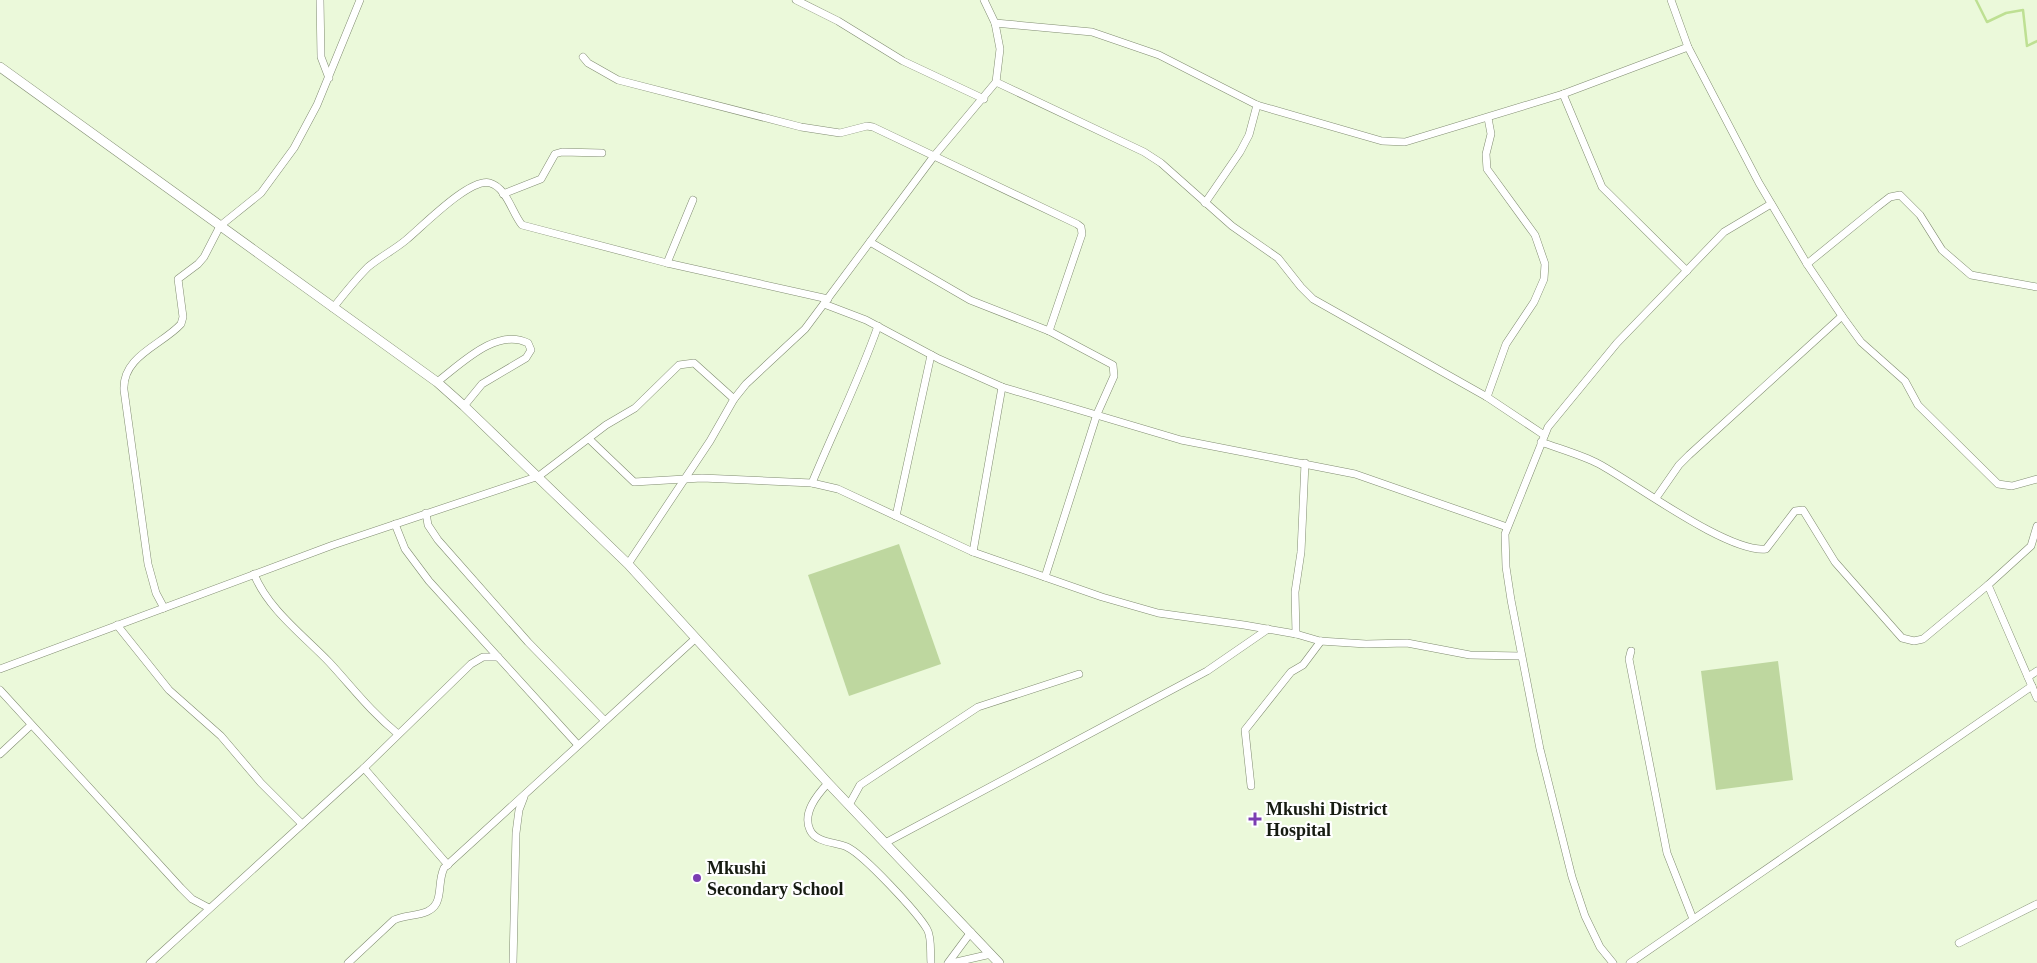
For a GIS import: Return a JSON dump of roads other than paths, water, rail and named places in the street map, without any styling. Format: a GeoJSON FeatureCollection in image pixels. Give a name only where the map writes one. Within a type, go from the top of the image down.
{"type":"FeatureCollection","features":[{"type":"Feature","properties":{"kind":"street"},"geometry":{"type":"LineString","coordinates":[[320,0],[321,57],[329,78]]}},
{"type":"Feature","properties":{"kind":"street"},"geometry":{"type":"LineString","coordinates":[[164,608],[156,593],[148,564],[125,399],[124,376],[133,364],[181,324],[183,317],[178,279],[204,257],[220,226],[261,193],[278,172],[307,126],[329,78],[360,0]]}},
{"type":"Feature","properties":{"kind":"street"},"geometry":{"type":"LineString","coordinates":[[796,0],[838,21],[903,61],[984,99]]}},
{"type":"Feature","properties":{"kind":"street"},"geometry":{"type":"LineString","coordinates":[[628,564],[734,399],[746,384],[805,329],[934,156],[984,99],[996,82],[1000,49],[995,23],[984,0]]}},
{"type":"Feature","properties":{"kind":"street"},"geometry":{"type":"LineString","coordinates":[[1670,1],[1688,47],[1771,204],[1807,264],[1861,342],[1905,381],[1918,405],[1998,484],[2012,486],[2037,479]]}},
{"type":"Feature","properties":{"kind":"street"},"geometry":{"type":"LineString","coordinates":[[995,23],[1092,32],[1111,37],[1159,55],[1257,105],[1382,141],[1405,142],[1563,94],[1688,47]]}},
{"type":"Feature","properties":{"kind":"street"},"geometry":{"type":"LineString","coordinates":[[583,57],[588,63],[618,80],[821,131],[840,133],[867,126],[873,127],[1081,227],[1082,234],[1049,332]]}},
{"type":"Feature","properties":{"kind":"street"},"geometry":{"type":"LineString","coordinates":[[0,67],[437,382],[464,406],[539,476],[628,564],[828,783],[999,963]]}},
{"type":"Feature","properties":{"kind":"street"},"geometry":{"type":"LineString","coordinates":[[996,82],[1144,152],[1161,163],[1232,226],[1278,258],[1300,287],[1313,298],[1488,397],[1543,439],[1597,463],[1722,538],[1757,550],[1766,549],[1795,511],[1803,510],[1835,562],[1902,638],[1914,642],[1923,639],[2031,546],[2037,526]]}},
{"type":"Feature","properties":{"kind":"street"},"geometry":{"type":"LineString","coordinates":[[1563,94],[1602,187],[1687,271]]}},
{"type":"Feature","properties":{"kind":"street"},"geometry":{"type":"LineString","coordinates":[[1205,203],[1240,152],[1249,135],[1257,105]]}},
{"type":"Feature","properties":{"kind":"street"},"geometry":{"type":"LineString","coordinates":[[1488,118],[1491,134],[1486,154],[1487,169],[1535,235],[1545,264],[1544,278],[1534,302],[1506,344],[1488,397]]}},
{"type":"Feature","properties":{"kind":"street"},"geometry":{"type":"LineString","coordinates":[[504,194],[541,179],[555,154],[562,152],[602,153]]}},
{"type":"Feature","properties":{"kind":"street"},"geometry":{"type":"LineString","coordinates":[[333,308],[370,266],[406,240],[462,194],[479,184],[487,182],[495,185],[504,194],[522,225],[667,263],[826,301],[878,326],[931,355],[1002,387],[1181,440],[1355,474],[1507,527]]}},
{"type":"Feature","properties":{"kind":"street"},"geometry":{"type":"LineString","coordinates":[[1807,264],[1883,202],[1890,197],[1900,195],[1920,215],[1942,250],[1971,275],[2037,287]]}},
{"type":"Feature","properties":{"kind":"street"},"geometry":{"type":"LineString","coordinates":[[667,263],[693,200]]}},
{"type":"Feature","properties":{"kind":"street"},"geometry":{"type":"LineString","coordinates":[[1613,963],[1600,947],[1585,916],[1572,877],[1540,749],[1520,656],[1506,567],[1505,534],[1548,427],[1617,343],[1724,232],[1771,204]]}},
{"type":"Feature","properties":{"kind":"street"},"geometry":{"type":"LineString","coordinates":[[870,242],[970,300],[1049,332],[1113,365],[1114,376],[1097,414],[1045,577]]}},
{"type":"Feature","properties":{"kind":"street"},"geometry":{"type":"LineString","coordinates":[[1656,498],[1679,465],[1689,455],[1842,316]]}},
{"type":"Feature","properties":{"kind":"street"},"geometry":{"type":"LineString","coordinates":[[812,483],[859,378],[878,326]]}},
{"type":"Feature","properties":{"kind":"street"},"geometry":{"type":"LineString","coordinates":[[437,382],[495,343],[513,340],[528,343],[531,350],[526,358],[482,384],[464,406]]}},
{"type":"Feature","properties":{"kind":"street"},"geometry":{"type":"LineString","coordinates":[[896,516],[931,355]]}},
{"type":"Feature","properties":{"kind":"street"},"geometry":{"type":"LineString","coordinates":[[0,669],[254,574],[539,476],[606,425],[634,408],[679,365],[687,362],[694,363],[734,399]]}},
{"type":"Feature","properties":{"kind":"street"},"geometry":{"type":"LineString","coordinates":[[973,552],[1002,387]]}},
{"type":"Feature","properties":{"kind":"street"},"geometry":{"type":"LineString","coordinates":[[589,439],[634,482],[702,478],[768,479],[812,483],[838,489],[973,552],[1158,613],[1268,629],[1321,641],[1349,644],[1407,643],[1470,655],[1520,656]]}},
{"type":"Feature","properties":{"kind":"street"},"geometry":{"type":"LineString","coordinates":[[1296,634],[1295,592],[1301,552],[1305,463]]}},
{"type":"Feature","properties":{"kind":"street"},"geometry":{"type":"LineString","coordinates":[[426,514],[428,525],[438,540],[528,642],[604,720]]}},
{"type":"Feature","properties":{"kind":"street"},"geometry":{"type":"LineString","coordinates":[[395,524],[400,541],[413,561],[462,619],[578,745]]}},
{"type":"Feature","properties":{"kind":"street"},"geometry":{"type":"LineString","coordinates":[[254,574],[268,599],[331,664],[371,712],[398,734]]}},
{"type":"Feature","properties":{"kind":"street"},"geometry":{"type":"LineString","coordinates":[[1988,585],[2037,698]]}},
{"type":"Feature","properties":{"kind":"street"},"geometry":{"type":"LineString","coordinates":[[117,625],[169,690],[216,731],[261,783],[302,824]]}},
{"type":"Feature","properties":{"kind":"street"},"geometry":{"type":"LineString","coordinates":[[885,843],[1207,671],[1268,629]]}},
{"type":"Feature","properties":{"kind":"street"},"geometry":{"type":"LineString","coordinates":[[348,963],[394,920],[403,916],[429,912],[438,900],[440,877],[448,865],[604,720],[696,638]]}},
{"type":"Feature","properties":{"kind":"street"},"geometry":{"type":"LineString","coordinates":[[1252,786],[1245,730],[1291,672],[1304,665],[1321,641]]}},
{"type":"Feature","properties":{"kind":"street"},"geometry":{"type":"LineString","coordinates":[[1631,651],[1629,659],[1667,853],[1693,919]]}},
{"type":"Feature","properties":{"kind":"street"},"geometry":{"type":"LineString","coordinates":[[150,963],[364,768],[472,664],[483,657],[498,657]]}},
{"type":"Feature","properties":{"kind":"street"},"geometry":{"type":"LineString","coordinates":[[2028,676],[2037,671]]}},
{"type":"Feature","properties":{"kind":"street"},"geometry":{"type":"LineString","coordinates":[[849,805],[860,785],[978,708],[1079,674]]}},
{"type":"Feature","properties":{"kind":"street"},"geometry":{"type":"LineString","coordinates":[[1630,963],[2032,686]]}},
{"type":"Feature","properties":{"kind":"street"},"geometry":{"type":"LineString","coordinates":[[0,690],[30,726],[154,856],[181,888],[192,899],[209,908]]}},
{"type":"Feature","properties":{"kind":"street"},"geometry":{"type":"LineString","coordinates":[[0,754],[30,726]]}},
{"type":"Feature","properties":{"kind":"street"},"geometry":{"type":"LineString","coordinates":[[364,768],[448,865]]}},
{"type":"Feature","properties":{"kind":"street"},"geometry":{"type":"LineString","coordinates":[[828,783],[816,796],[811,806],[810,830],[815,836],[848,848],[865,860],[882,877],[927,929],[931,963]]}},
{"type":"Feature","properties":{"kind":"street"},"geometry":{"type":"LineString","coordinates":[[513,963],[516,833],[519,810],[526,794]]}},
{"type":"Feature","properties":{"kind":"street"},"geometry":{"type":"LineString","coordinates":[[1959,943],[2037,904]]}},
{"type":"Feature","properties":{"kind":"street"},"geometry":{"type":"LineString","coordinates":[[948,963],[971,932]]}},
{"type":"Feature","properties":{"kind":"street"},"geometry":{"type":"LineString","coordinates":[[952,963],[991,954]]}},
{"type":"Feature","properties":{"kind":"waterway"},"geometry":{"type":"LineString","coordinates":[[1976,0],[1987,22],[2006,13],[2023,10],[2027,46],[2037,41]]}},
{"type":"Feature","properties":{"kind":"place","name":"Mkushi District Hospital"},"geometry":{"type":"Point","coordinates":[1255,819]}},
{"type":"Feature","properties":{"kind":"place","name":"Mkushi Secondary School"},"geometry":{"type":"Point","coordinates":[697,878]}}]}
